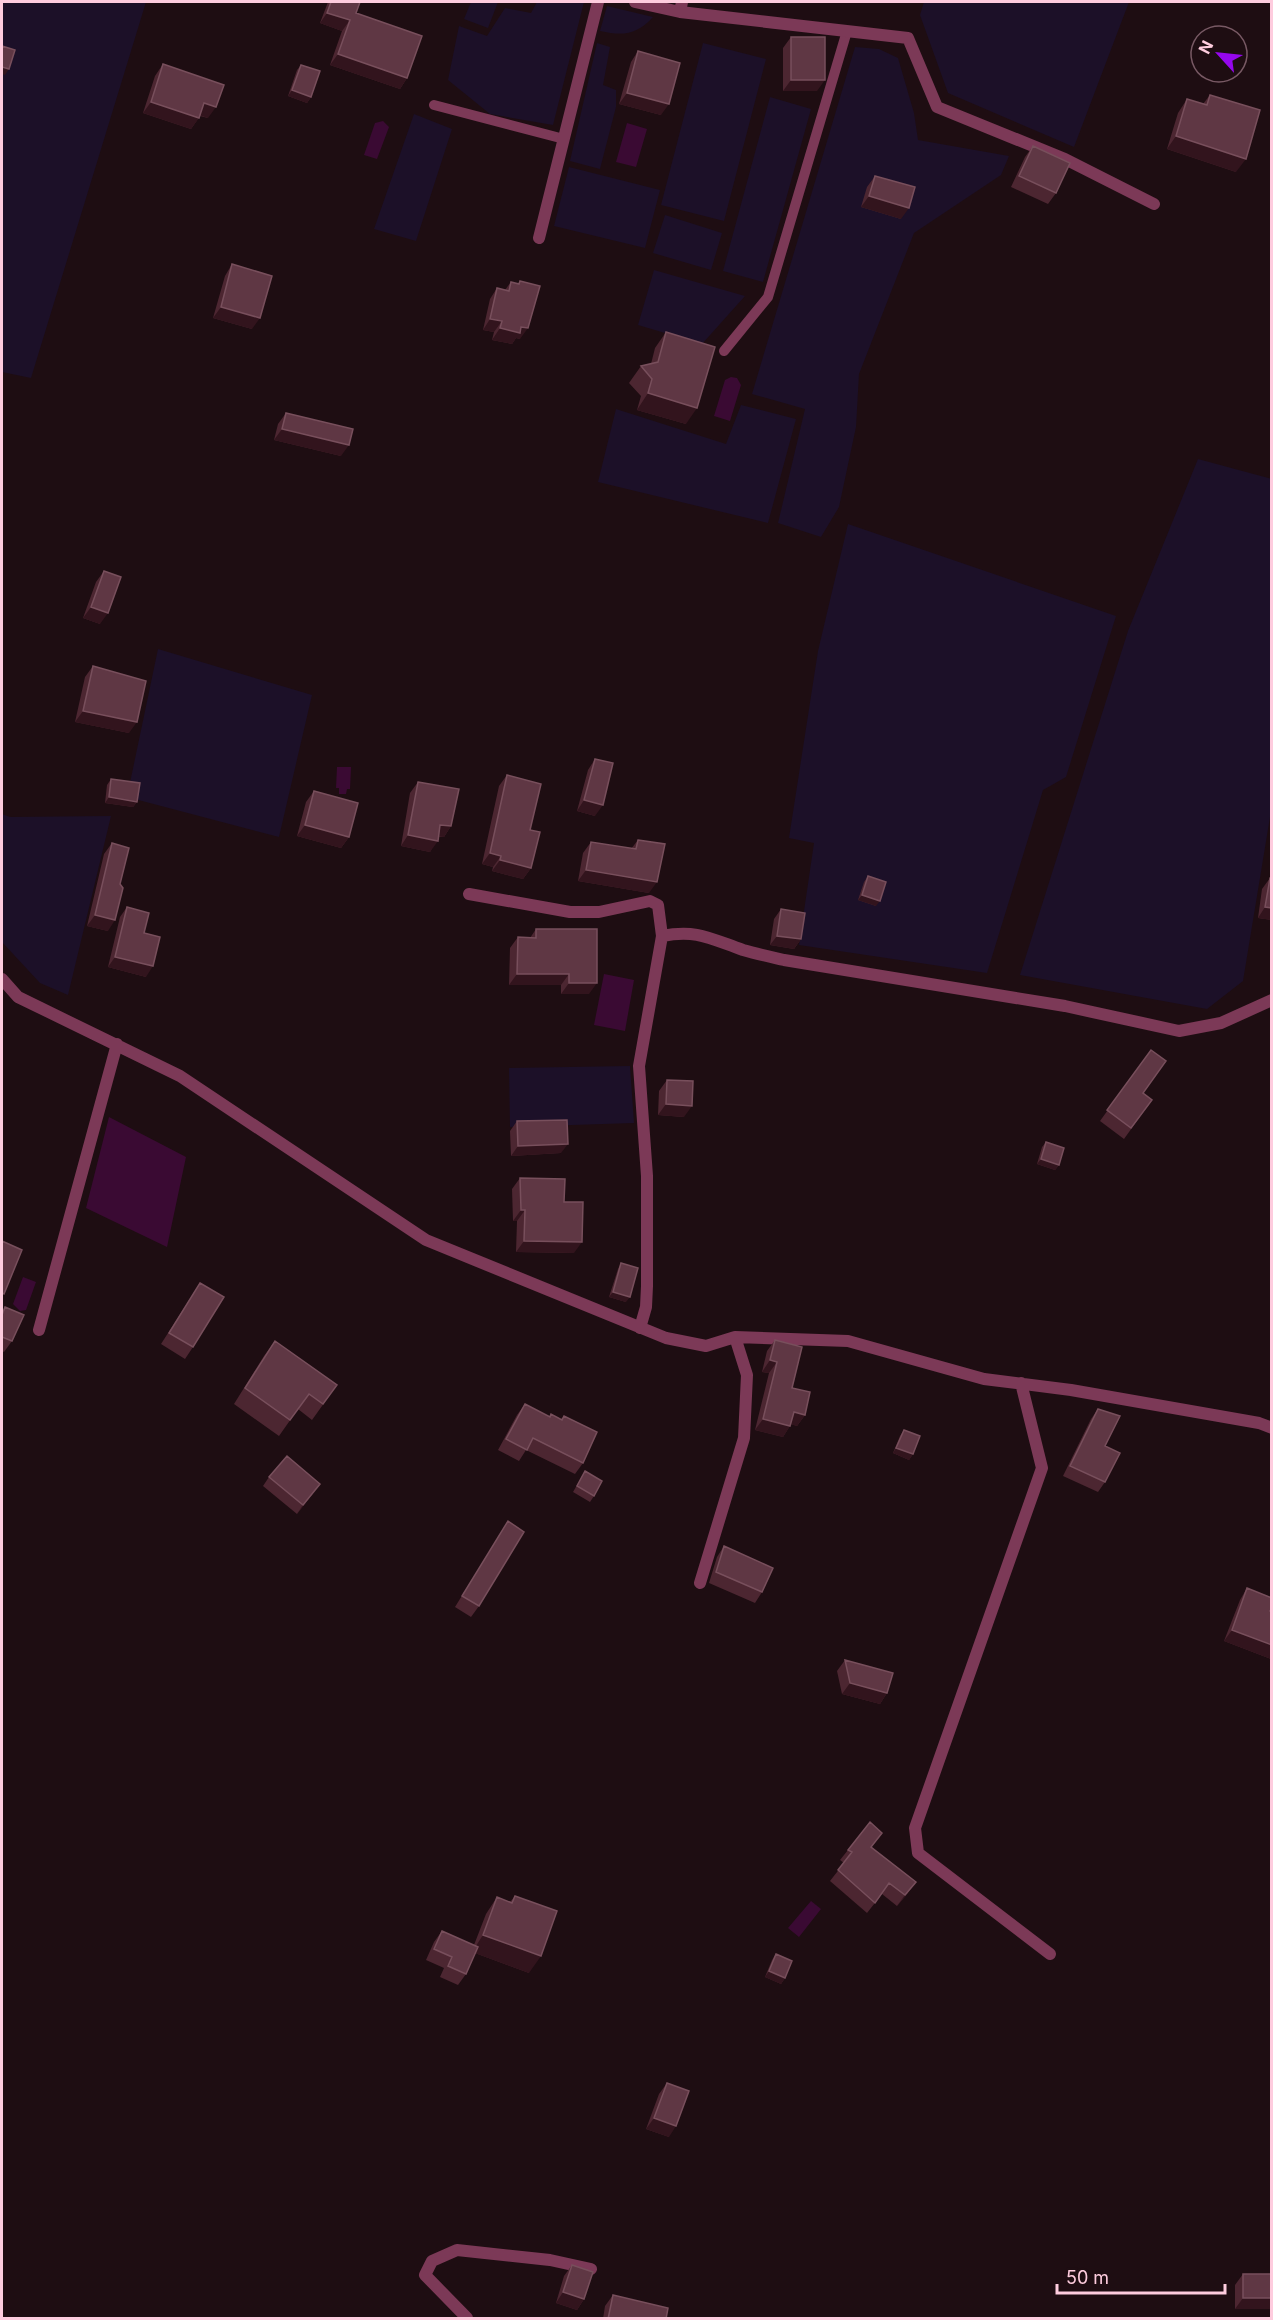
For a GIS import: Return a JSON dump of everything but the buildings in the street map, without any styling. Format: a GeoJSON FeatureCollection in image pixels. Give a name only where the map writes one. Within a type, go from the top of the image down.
{"type":"FeatureCollection","features":[{"type":"Feature","properties":{"kind":"street"},"geometry":{"type":"LineString","coordinates":[[539,238],[598,2]]}},
{"type":"Feature","properties":{"kind":"street"},"geometry":{"type":"LineString","coordinates":[[635,2],[908,38],[937,106],[1065,159],[1154,204]]}},
{"type":"Feature","properties":{"kind":"street"},"geometry":{"type":"LineString","coordinates":[[469,894],[570,912],[599,912],[650,901],[658,905],[662,936],[639,1065],[647,1176],[646,1307],[640,1328]]}},
{"type":"Feature","properties":{"kind":"street"},"geometry":{"type":"LineString","coordinates":[[662,936],[677,933],[702,934],[742,949],[784,960],[1065,1006],[1179,1031],[1202,1029],[1221,1023],[1272,1000]]}},
{"type":"Feature","properties":{"kind":"street"},"geometry":{"type":"LineString","coordinates":[[2,980],[18,997],[180,1076],[426,1240],[640,1328],[688,1344],[706,1346],[735,1337],[848,1341],[984,1379],[1142,1402],[1259,1423],[1272,1428]]}},
{"type":"Feature","properties":{"kind":"street"},"geometry":{"type":"LineString","coordinates":[[39,1330],[117,1044]]}},
{"type":"Feature","properties":{"kind":"street"},"geometry":{"type":"LineString","coordinates":[[700,1583],[744,1438],[747,1375],[735,1337]]}},
{"type":"Feature","properties":{"kind":"street"},"geometry":{"type":"LineString","coordinates":[[1021,1383],[1042,1468],[915,1828],[918,1853],[1050,1954]]}},
{"type":"Feature","properties":{"kind":"street"},"geometry":{"type":"LineString","coordinates":[[467,2319],[425,2275],[432,2261],[457,2250],[550,2260],[591,2269]]}},
{"type":"Feature","properties":{"kind":"lane"},"geometry":{"type":"LineString","coordinates":[[724,351],[768,297],[847,31]]}},
{"type":"Feature","properties":{"kind":"lane"},"geometry":{"type":"LineString","coordinates":[[434,105],[564,139]]}},
{"type":"Feature","properties":{"kind":"shaded area"},"geometry":{"type":"Polygon","coordinates":[[[2,2],[146,2],[31,378],[2,372],[2,2]]]}},
{"type":"Feature","properties":{"kind":"shaded area"},"geometry":{"type":"Polygon","coordinates":[[[471,2],[498,2],[488,28],[464,19],[471,2]]]}},
{"type":"Feature","properties":{"kind":"shaded area"},"geometry":{"type":"Polygon","coordinates":[[[537,2],[584,2],[553,125],[490,114],[448,80],[459,26],[487,36],[505,8],[531,13],[537,2]]]}},
{"type":"Feature","properties":{"kind":"shaded area"},"geometry":{"type":"Polygon","coordinates":[[[924,2],[1129,2],[1074,147],[948,93],[920,15],[924,2]]]}},
{"type":"Feature","properties":{"kind":"shaded area"},"geometry":{"type":"Polygon","coordinates":[[[607,6],[653,17],[629,33],[600,31],[607,6]]]}},
{"type":"Feature","properties":{"kind":"shaded area"},"geometry":{"type":"Polygon","coordinates":[[[597,43],[610,47],[603,85],[616,90],[616,107],[600,169],[570,161],[597,43]]]}},
{"type":"Feature","properties":{"kind":"shaded area"},"geometry":{"type":"Polygon","coordinates":[[[703,43],[766,59],[724,221],[661,205],[703,43]]]}},
{"type":"Feature","properties":{"kind":"shaded area"},"geometry":{"type":"Polygon","coordinates":[[[855,47],[879,49],[898,58],[914,113],[918,140],[1009,156],[1001,175],[914,233],[859,374],[856,427],[839,507],[821,537],[778,523],[805,409],[752,394],[855,47]]]}},
{"type":"Feature","properties":{"kind":"shaded area"},"geometry":{"type":"Polygon","coordinates":[[[770,97],[811,109],[763,282],[723,271],[770,97]]]}},
{"type":"Feature","properties":{"kind":"shaded area"},"geometry":{"type":"Polygon","coordinates":[[[414,114],[452,129],[416,241],[374,229],[414,114]]]}},
{"type":"Feature","properties":{"kind":"shaded area"},"geometry":{"type":"Polygon","coordinates":[[[383,121],[389,127],[377,159],[364,155],[375,123],[383,121]]]}},
{"type":"Feature","properties":{"kind":"shaded area"},"geometry":{"type":"Polygon","coordinates":[[[627,123],[647,129],[636,167],[616,162],[627,123]]]}},
{"type":"Feature","properties":{"kind":"shaded area"},"geometry":{"type":"Polygon","coordinates":[[[569,167],[660,190],[645,248],[554,226],[569,167]]]}},
{"type":"Feature","properties":{"kind":"shaded area"},"geometry":{"type":"Polygon","coordinates":[[[665,215],[722,233],[711,270],[653,253],[665,215]]]}},
{"type":"Feature","properties":{"kind":"shaded area"},"geometry":{"type":"Polygon","coordinates":[[[654,270],[745,296],[702,344],[638,325],[654,270]]]}},
{"type":"Feature","properties":{"kind":"shaded area"},"geometry":{"type":"Polygon","coordinates":[[[731,377],[737,378],[741,385],[730,421],[714,416],[725,380],[731,377]]]}},
{"type":"Feature","properties":{"kind":"shaded area"},"geometry":{"type":"Polygon","coordinates":[[[741,405],[796,419],[768,523],[598,482],[616,409],[726,444],[741,405]]]}},
{"type":"Feature","properties":{"kind":"shaded area"},"geometry":{"type":"Polygon","coordinates":[[[1198,459],[1272,479],[1271,811],[1243,981],[1207,1009],[1020,975],[1128,631],[1198,459]]]}},
{"type":"Feature","properties":{"kind":"shaded area"},"geometry":{"type":"Polygon","coordinates":[[[848,524],[1116,616],[1066,777],[1043,790],[987,973],[799,945],[814,843],[789,838],[818,651],[848,524]]]}},
{"type":"Feature","properties":{"kind":"shaded area"},"geometry":{"type":"Polygon","coordinates":[[[158,649],[312,695],[279,837],[127,797],[158,649]]]}},
{"type":"Feature","properties":{"kind":"shaded area"},"geometry":{"type":"Polygon","coordinates":[[[337,767],[351,767],[350,789],[347,789],[346,794],[339,794],[339,788],[336,788],[337,767]]]}},
{"type":"Feature","properties":{"kind":"shaded area"},"geometry":{"type":"Polygon","coordinates":[[[2,814],[10,817],[111,816],[68,995],[40,983],[2,942],[2,814]]]}},
{"type":"Feature","properties":{"kind":"shaded area"},"geometry":{"type":"Polygon","coordinates":[[[604,974],[634,980],[625,1031],[594,1025],[604,974]]]}},
{"type":"Feature","properties":{"kind":"shaded area"},"geometry":{"type":"Polygon","coordinates":[[[630,1066],[634,1123],[510,1127],[509,1068],[630,1066]]]}},
{"type":"Feature","properties":{"kind":"shaded area"},"geometry":{"type":"Polygon","coordinates":[[[109,1117],[186,1157],[167,1247],[86,1208],[109,1117]]]}},
{"type":"Feature","properties":{"kind":"shaded area"},"geometry":{"type":"Polygon","coordinates":[[[23,1277],[36,1282],[26,1310],[20,1311],[13,1304],[23,1277]]]}},
{"type":"Feature","properties":{"kind":"shaded area"},"geometry":{"type":"Polygon","coordinates":[[[811,1901],[821,1909],[799,1937],[788,1928],[811,1901]]]}}]}
